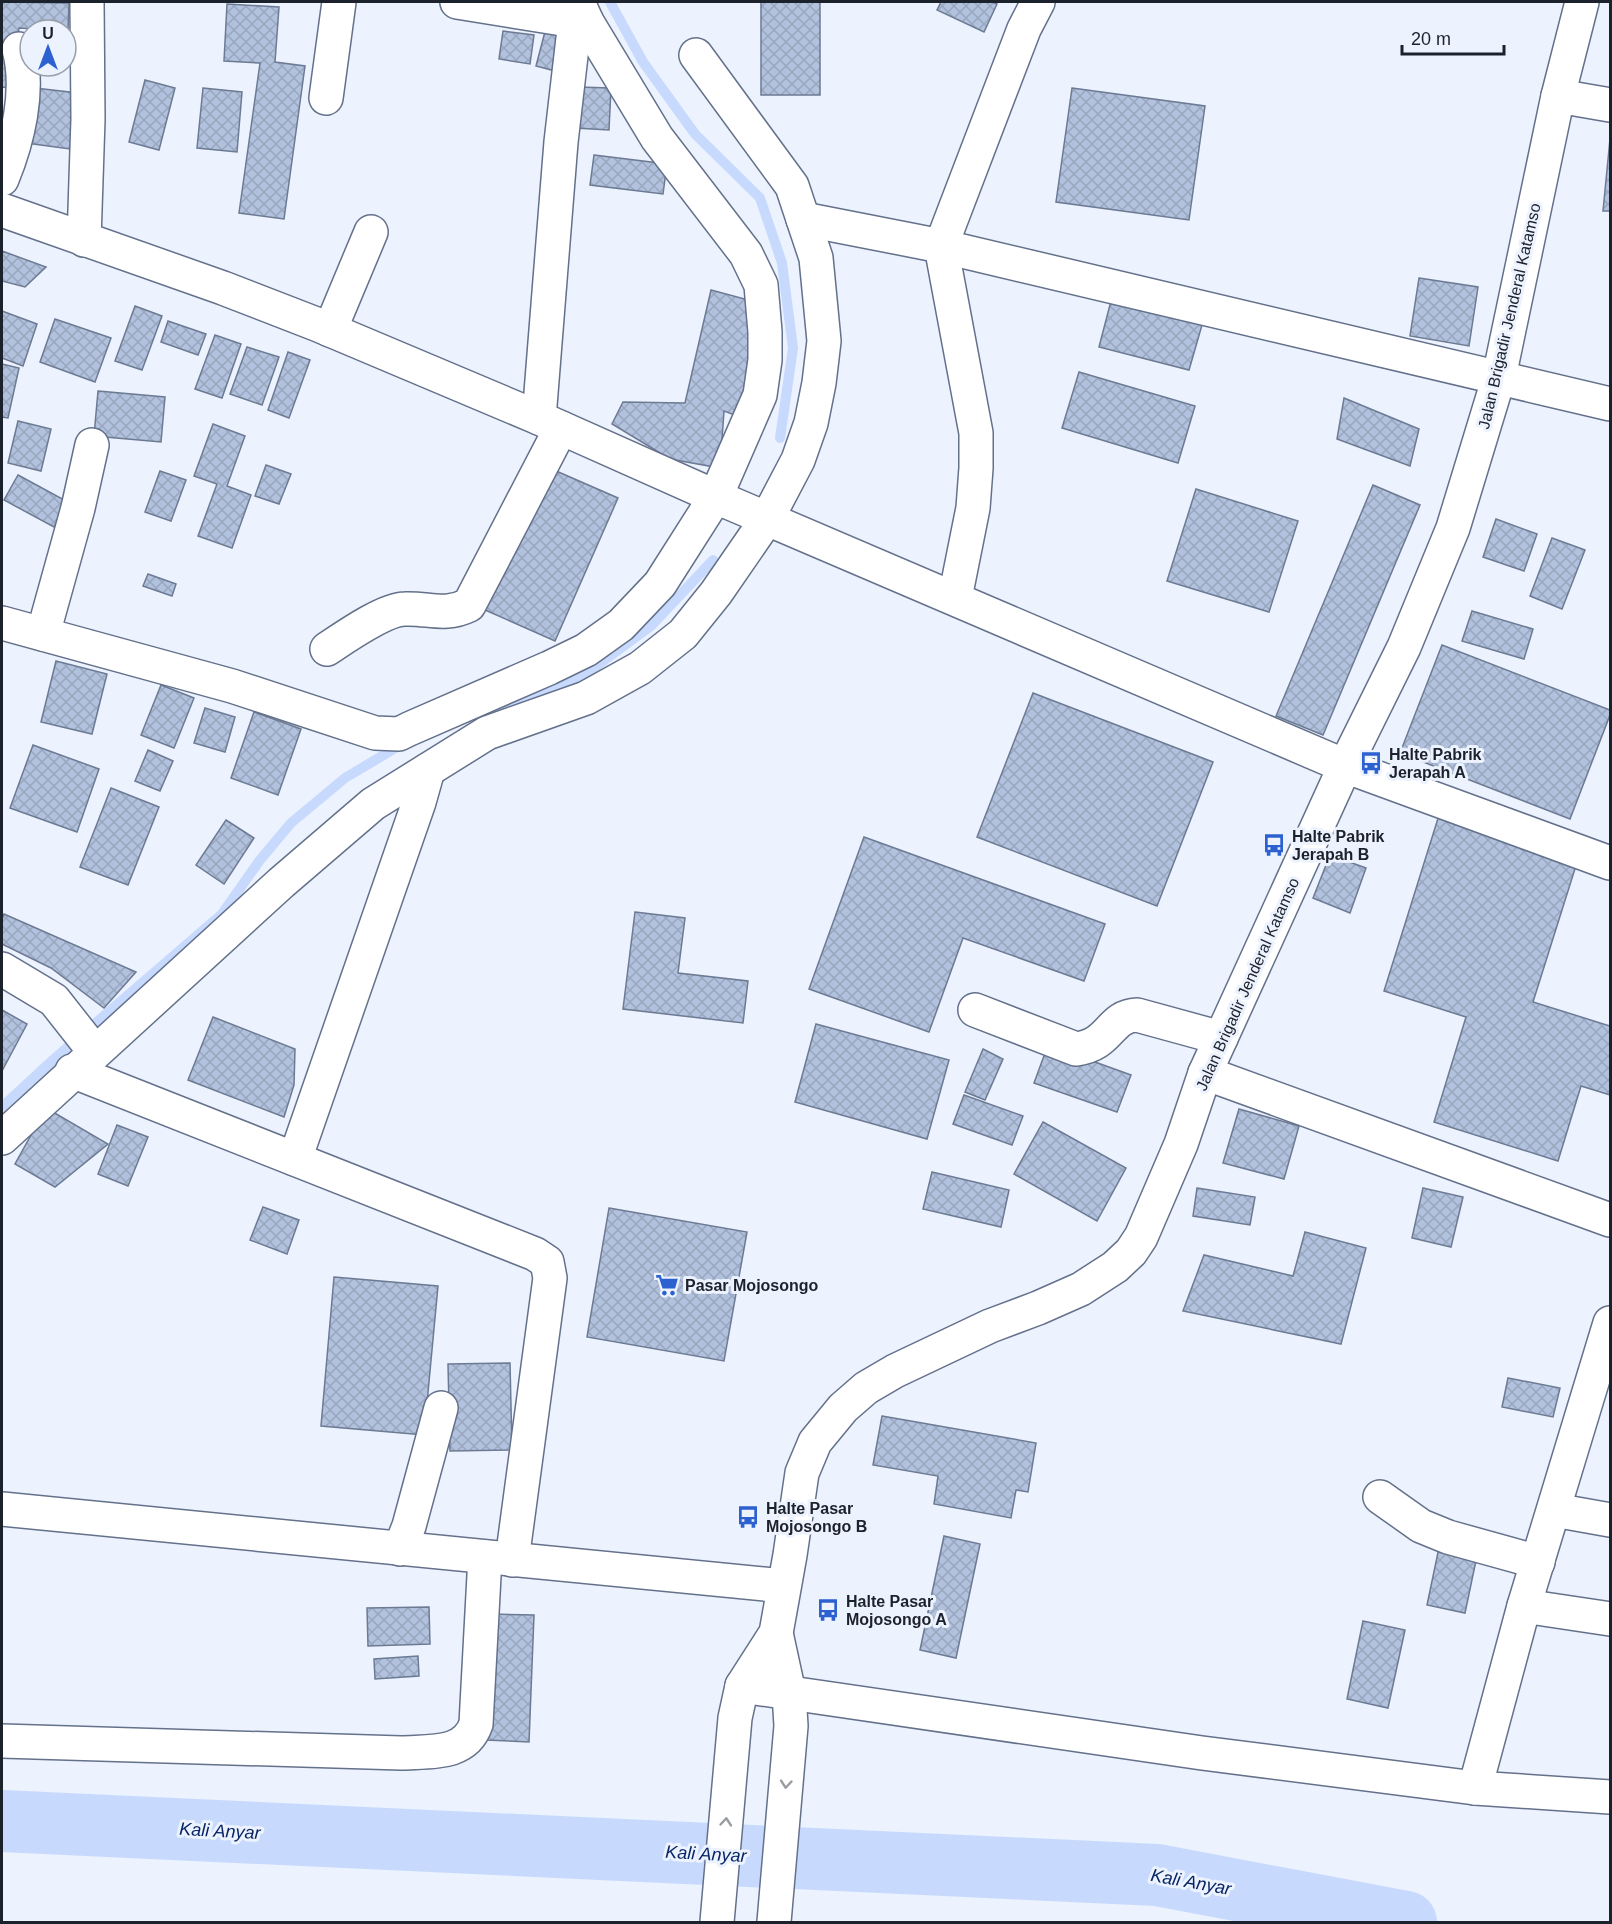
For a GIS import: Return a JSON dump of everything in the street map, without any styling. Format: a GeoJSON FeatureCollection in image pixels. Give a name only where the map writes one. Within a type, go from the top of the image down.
{"type":"FeatureCollection","features":[{"type":"Feature","properties":{"kind":"street"},"geometry":{"type":"LineString","coordinates":[[84,240],[88,119],[87,2]]}},
{"type":"Feature","properties":{"kind":"street"},"geometry":{"type":"LineString","coordinates":[[326,98],[339,2]]}},
{"type":"Feature","properties":{"kind":"street"},"geometry":{"type":"LineString","coordinates":[[458,2],[580,15]]}},
{"type":"Feature","properties":{"kind":"street"},"geometry":{"type":"LineString","coordinates":[[955,598],[973,508],[976,433],[941,246],[1024,29],[1038,2]]}},
{"type":"Feature","properties":{"kind":"street","name":"Jalan Brigadir Jenderal Katamso"},"geometry":{"type":"LineString","coordinates":[[776,1633],[802,1473],[815,1442],[843,1408],[866,1388],[886,1377],[990,1326],[1081,1289],[1115,1267],[1131,1252],[1141,1237],[1181,1144],[1205,1074],[1345,766],[1404,647],[1453,528],[1499,377],[1558,96],[1582,2]]}},
{"type":"Feature","properties":{"kind":"street"},"geometry":{"type":"LineString","coordinates":[[327,649],[370,621],[403,608],[444,613],[457,611],[469,605],[550,423],[561,142],[580,15]]}},
{"type":"Feature","properties":{"kind":"street"},"geometry":{"type":"LineString","coordinates":[[2,1138],[82,1048],[282,883],[373,804],[430,748],[586,650],[621,625],[660,584],[719,498],[760,395],[765,360],[761,285],[746,254],[657,138],[580,15]]}},
{"type":"Feature","properties":{"kind":"street"},"geometry":{"type":"LineString","coordinates":[[2,623],[232,686],[375,733],[399,734],[430,748],[487,733],[586,698],[640,668],[683,634],[716,592],[767,519],[798,460],[811,423],[824,341],[816,258],[792,186],[696,55]]}},
{"type":"Feature","properties":{"kind":"street"},"geometry":{"type":"LineString","coordinates":[[2,179],[18,129],[23,78]]}},
{"type":"Feature","properties":{"kind":"street"},"geometry":{"type":"LineString","coordinates":[[1558,96],[1611,105]]}},
{"type":"Feature","properties":{"kind":"street"},"geometry":{"type":"LineString","coordinates":[[2,210],[223,288],[330,330],[1345,766],[1611,863]]}},
{"type":"Feature","properties":{"kind":"street"},"geometry":{"type":"LineString","coordinates":[[803,219],[941,246],[1611,404]]}},
{"type":"Feature","properties":{"kind":"street"},"geometry":{"type":"LineString","coordinates":[[330,330],[371,232]]}},
{"type":"Feature","properties":{"kind":"street"},"geometry":{"type":"LineString","coordinates":[[43,634],[78,508],[92,445]]}},
{"type":"Feature","properties":{"kind":"street"},"geometry":{"type":"LineString","coordinates":[[295,1159],[419,802],[430,748]]}},
{"type":"Feature","properties":{"kind":"street"},"geometry":{"type":"LineString","coordinates":[[2,969],[54,1000],[82,1048],[149,1103],[535,1254],[547,1262],[550,1278],[499,1559],[476,1724],[468,1740],[456,1747],[401,1753],[2,1741]]}},
{"type":"Feature","properties":{"kind":"street"},"geometry":{"type":"LineString","coordinates":[[975,1010],[1076,1048],[1089,1047],[1102,1040],[1118,1021],[1127,1015],[1137,1015],[1221,1038]]}},
{"type":"Feature","properties":{"kind":"street"},"geometry":{"type":"LineString","coordinates":[[1205,1074],[1611,1220]]}},
{"type":"Feature","properties":{"kind":"street"},"geometry":{"type":"LineString","coordinates":[[1475,1788],[1524,1606],[1611,1323]]}},
{"type":"Feature","properties":{"kind":"street"},"geometry":{"type":"LineString","coordinates":[[400,1549],[409,1526],[441,1408]]}},
{"type":"Feature","properties":{"kind":"street"},"geometry":{"type":"LineString","coordinates":[[1380,1497],[1421,1526],[1538,1562]]}},
{"type":"Feature","properties":{"kind":"street"},"geometry":{"type":"LineString","coordinates":[[2,1509],[784,1586]]}},
{"type":"Feature","properties":{"kind":"street"},"geometry":{"type":"LineString","coordinates":[[1554,1510],[1611,1520]]}},
{"type":"Feature","properties":{"kind":"street"},"geometry":{"type":"LineString","coordinates":[[1524,1606],[1611,1619]]}},
{"type":"Feature","properties":{"kind":"street"},"geometry":{"type":"LineString","coordinates":[[717,1923],[735,1718],[742,1686],[776,1633]]}},
{"type":"Feature","properties":{"kind":"street"},"geometry":{"type":"LineString","coordinates":[[774,1923],[791,1726],[789,1693],[776,1633]]}},
{"type":"Feature","properties":{"kind":"street"},"geometry":{"type":"LineString","coordinates":[[742,1686],[1048,1732],[1475,1788],[1611,1797]]}},
{"type":"Feature","properties":{"kind":"building"},"geometry":{"type":"Polygon","coordinates":[[[2,2],[69,3],[68,18],[18,18],[18,35],[10,88],[2,87],[2,2]]]}},
{"type":"Feature","properties":{"kind":"building"},"geometry":{"type":"Polygon","coordinates":[[[761,2],[820,2],[820,95],[761,95],[761,2]]]}},
{"type":"Feature","properties":{"kind":"building"},"geometry":{"type":"Polygon","coordinates":[[[941,2],[992,2],[997,4],[984,32],[937,10],[941,2]]]}},
{"type":"Feature","properties":{"kind":"building"},"geometry":{"type":"Polygon","coordinates":[[[227,4],[279,7],[275,62],[305,66],[284,219],[239,213],[260,63],[224,61],[227,4]]]}},
{"type":"Feature","properties":{"kind":"building"},"geometry":{"type":"Polygon","coordinates":[[[547,24],[570,30],[559,72],[536,66],[547,24]]]}},
{"type":"Feature","properties":{"kind":"building"},"geometry":{"type":"Polygon","coordinates":[[[503,31],[534,35],[530,64],[499,59],[503,31]]]}},
{"type":"Feature","properties":{"kind":"building"},"geometry":{"type":"Polygon","coordinates":[[[145,80],[175,88],[159,150],[129,142],[145,80]]]}},
{"type":"Feature","properties":{"kind":"building"},"geometry":{"type":"Polygon","coordinates":[[[26,87],[78,93],[70,149],[19,142],[26,87]]]}},
{"type":"Feature","properties":{"kind":"building"},"geometry":{"type":"Polygon","coordinates":[[[578,87],[611,88],[609,130],[575,128],[578,87]]]}},
{"type":"Feature","properties":{"kind":"building"},"geometry":{"type":"Polygon","coordinates":[[[203,88],[242,92],[237,152],[197,148],[203,88]]]}},
{"type":"Feature","properties":{"kind":"building"},"geometry":{"type":"Polygon","coordinates":[[[1072,88],[1205,106],[1189,220],[1056,202],[1072,88]]]}},
{"type":"Feature","properties":{"kind":"building"},"geometry":{"type":"Polygon","coordinates":[[[1610,139],[1610,211],[1603,211],[1610,139]]]}},
{"type":"Feature","properties":{"kind":"building"},"geometry":{"type":"Polygon","coordinates":[[[594,155],[667,164],[663,194],[590,185],[594,155]]]}},
{"type":"Feature","properties":{"kind":"building"},"geometry":{"type":"Polygon","coordinates":[[[2,251],[46,267],[25,287],[2,281],[2,251]]]}},
{"type":"Feature","properties":{"kind":"building"},"geometry":{"type":"Polygon","coordinates":[[[1419,278],[1478,287],[1469,346],[1410,336],[1419,278]]]}},
{"type":"Feature","properties":{"kind":"building"},"geometry":{"type":"Polygon","coordinates":[[[711,290],[756,302],[743,418],[724,411],[720,468],[670,459],[612,424],[623,402],[685,403],[711,290]]]}},
{"type":"Feature","properties":{"kind":"building"},"geometry":{"type":"Polygon","coordinates":[[[1111,301],[1202,325],[1189,370],[1099,347],[1111,301]]]}},
{"type":"Feature","properties":{"kind":"building"},"geometry":{"type":"Polygon","coordinates":[[[135,306],[162,316],[142,370],[115,361],[135,306]]]}},
{"type":"Feature","properties":{"kind":"building"},"geometry":{"type":"Polygon","coordinates":[[[2,311],[37,324],[23,366],[2,358],[2,311]]]}},
{"type":"Feature","properties":{"kind":"building"},"geometry":{"type":"Polygon","coordinates":[[[55,319],[111,338],[95,382],[40,362],[55,319]]]}},
{"type":"Feature","properties":{"kind":"building"},"geometry":{"type":"Polygon","coordinates":[[[168,321],[206,334],[198,355],[161,342],[168,321]]]}},
{"type":"Feature","properties":{"kind":"building"},"geometry":{"type":"Polygon","coordinates":[[[215,335],[241,344],[222,398],[195,389],[215,335]]]}},
{"type":"Feature","properties":{"kind":"building"},"geometry":{"type":"Polygon","coordinates":[[[247,347],[279,357],[262,405],[230,394],[247,347]]]}},
{"type":"Feature","properties":{"kind":"building"},"geometry":{"type":"Polygon","coordinates":[[[288,352],[310,360],[289,418],[268,410],[288,352]]]}},
{"type":"Feature","properties":{"kind":"building"},"geometry":{"type":"Polygon","coordinates":[[[2,364],[19,368],[8,418],[2,417],[2,364]]]}},
{"type":"Feature","properties":{"kind":"building"},"geometry":{"type":"Polygon","coordinates":[[[1079,372],[1195,406],[1178,463],[1062,428],[1079,372]]]}},
{"type":"Feature","properties":{"kind":"building"},"geometry":{"type":"Polygon","coordinates":[[[98,391],[165,397],[161,442],[94,436],[98,391]]]}},
{"type":"Feature","properties":{"kind":"building"},"geometry":{"type":"Polygon","coordinates":[[[1344,398],[1419,429],[1410,466],[1337,439],[1344,398]]]}},
{"type":"Feature","properties":{"kind":"building"},"geometry":{"type":"Polygon","coordinates":[[[18,421],[51,429],[41,471],[8,463],[18,421]]]}},
{"type":"Feature","properties":{"kind":"building"},"geometry":{"type":"Polygon","coordinates":[[[213,424],[245,436],[227,486],[251,495],[232,548],[198,536],[217,484],[194,476],[213,424]]]}},
{"type":"Feature","properties":{"kind":"building"},"geometry":{"type":"Polygon","coordinates":[[[266,465],[291,474],[279,504],[255,496],[266,465]]]}},
{"type":"Feature","properties":{"kind":"building"},"geometry":{"type":"Polygon","coordinates":[[[547,467],[618,498],[555,641],[483,609],[547,467]]]}},
{"type":"Feature","properties":{"kind":"building"},"geometry":{"type":"Polygon","coordinates":[[[160,471],[186,480],[171,521],[145,512],[160,471]]]}},
{"type":"Feature","properties":{"kind":"building"},"geometry":{"type":"Polygon","coordinates":[[[18,475],[68,502],[54,527],[4,500],[18,475]]]}},
{"type":"Feature","properties":{"kind":"building"},"geometry":{"type":"Polygon","coordinates":[[[1373,485],[1420,505],[1323,735],[1276,716],[1373,485]]]}},
{"type":"Feature","properties":{"kind":"building"},"geometry":{"type":"Polygon","coordinates":[[[1196,489],[1298,521],[1269,612],[1167,581],[1196,489]]]}},
{"type":"Feature","properties":{"kind":"building"},"geometry":{"type":"Polygon","coordinates":[[[1496,519],[1537,534],[1524,571],[1483,557],[1496,519]]]}},
{"type":"Feature","properties":{"kind":"building"},"geometry":{"type":"Polygon","coordinates":[[[1552,538],[1585,550],[1562,609],[1530,596],[1552,538]]]}},
{"type":"Feature","properties":{"kind":"building"},"geometry":{"type":"Polygon","coordinates":[[[148,574],[176,584],[172,596],[143,586],[148,574]]]}},
{"type":"Feature","properties":{"kind":"building"},"geometry":{"type":"Polygon","coordinates":[[[1472,611],[1533,629],[1524,659],[1462,641],[1472,611]]]}},
{"type":"Feature","properties":{"kind":"building"},"geometry":{"type":"Polygon","coordinates":[[[1442,645],[1610,710],[1570,819],[1400,753],[1442,645]]]}},
{"type":"Feature","properties":{"kind":"building"},"geometry":{"type":"Polygon","coordinates":[[[56,661],[107,674],[92,734],[41,722],[56,661]]]}},
{"type":"Feature","properties":{"kind":"building"},"geometry":{"type":"Polygon","coordinates":[[[161,685],[194,698],[174,748],[141,735],[161,685]]]}},
{"type":"Feature","properties":{"kind":"building"},"geometry":{"type":"Polygon","coordinates":[[[1033,693],[1213,762],[1157,906],[977,837],[1033,693]]]}},
{"type":"Feature","properties":{"kind":"building"},"geometry":{"type":"Polygon","coordinates":[[[205,708],[235,717],[225,752],[194,743],[205,708]]]}},
{"type":"Feature","properties":{"kind":"building"},"geometry":{"type":"Polygon","coordinates":[[[254,712],[301,729],[278,795],[231,778],[254,712]]]}},
{"type":"Feature","properties":{"kind":"building"},"geometry":{"type":"Polygon","coordinates":[[[33,745],[99,769],[77,832],[10,808],[33,745]]]}},
{"type":"Feature","properties":{"kind":"building"},"geometry":{"type":"Polygon","coordinates":[[[148,750],[173,761],[160,791],[135,781],[148,750]]]}},
{"type":"Feature","properties":{"kind":"building"},"geometry":{"type":"Polygon","coordinates":[[[111,788],[159,807],[128,885],[80,867],[111,788]]]}},
{"type":"Feature","properties":{"kind":"building"},"geometry":{"type":"Polygon","coordinates":[[[1440,812],[1579,856],[1533,1002],[1610,1026],[1610,1095],[1581,1086],[1558,1161],[1434,1122],[1466,1017],[1384,991],[1440,812]]]}},
{"type":"Feature","properties":{"kind":"building"},"geometry":{"type":"Polygon","coordinates":[[[226,820],[254,838],[224,884],[196,865],[226,820]]]}},
{"type":"Feature","properties":{"kind":"building"},"geometry":{"type":"Polygon","coordinates":[[[864,837],[1105,924],[1084,981],[963,938],[929,1032],[809,989],[864,837]]]}},
{"type":"Feature","properties":{"kind":"building"},"geometry":{"type":"Polygon","coordinates":[[[1330,855],[1366,868],[1350,913],[1313,898],[1330,855]]]}},
{"type":"Feature","properties":{"kind":"building"},"geometry":{"type":"Polygon","coordinates":[[[635,912],[685,918],[678,973],[748,981],[743,1023],[623,1009],[635,912]]]}},
{"type":"Feature","properties":{"kind":"building"},"geometry":{"type":"Polygon","coordinates":[[[4,914],[136,972],[104,1008],[51,968],[2,944],[4,914]]]}},
{"type":"Feature","properties":{"kind":"building"},"geometry":{"type":"Polygon","coordinates":[[[2,1010],[27,1024],[2,1071],[2,1010]]]}},
{"type":"Feature","properties":{"kind":"building"},"geometry":{"type":"Polygon","coordinates":[[[213,1017],[295,1049],[294,1085],[284,1117],[188,1080],[213,1017]]]}},
{"type":"Feature","properties":{"kind":"building"},"geometry":{"type":"Polygon","coordinates":[[[816,1024],[949,1060],[927,1139],[795,1102],[816,1024]]]}},
{"type":"Feature","properties":{"kind":"building"},"geometry":{"type":"Polygon","coordinates":[[[1048,1045],[1131,1075],[1117,1112],[1034,1083],[1048,1045]]]}},
{"type":"Feature","properties":{"kind":"building"},"geometry":{"type":"Polygon","coordinates":[[[983,1049],[1003,1059],[985,1100],[965,1092],[983,1049]]]}},
{"type":"Feature","properties":{"kind":"building"},"geometry":{"type":"Polygon","coordinates":[[[964,1095],[1023,1116],[1012,1145],[953,1124],[964,1095]]]}},
{"type":"Feature","properties":{"kind":"building"},"geometry":{"type":"Polygon","coordinates":[[[46,1108],[108,1144],[55,1187],[15,1164],[46,1108]]]}},
{"type":"Feature","properties":{"kind":"building"},"geometry":{"type":"Polygon","coordinates":[[[1239,1109],[1299,1126],[1284,1179],[1223,1163],[1239,1109]]]}},
{"type":"Feature","properties":{"kind":"building"},"geometry":{"type":"Polygon","coordinates":[[[1043,1122],[1126,1168],[1097,1221],[1014,1174],[1043,1122]]]}},
{"type":"Feature","properties":{"kind":"building"},"geometry":{"type":"Polygon","coordinates":[[[117,1125],[148,1137],[128,1186],[98,1174],[117,1125]]]}},
{"type":"Feature","properties":{"kind":"building"},"geometry":{"type":"Polygon","coordinates":[[[932,1172],[1009,1190],[1001,1227],[923,1209],[932,1172]]]}},
{"type":"Feature","properties":{"kind":"building"},"geometry":{"type":"Polygon","coordinates":[[[1197,1188],[1255,1197],[1250,1225],[1193,1216],[1197,1188]]]}},
{"type":"Feature","properties":{"kind":"building"},"geometry":{"type":"Polygon","coordinates":[[[1423,1188],[1463,1197],[1451,1247],[1412,1238],[1423,1188]]]}},
{"type":"Feature","properties":{"kind":"building"},"geometry":{"type":"Polygon","coordinates":[[[263,1207],[299,1220],[287,1254],[250,1240],[263,1207]]]}},
{"type":"Feature","properties":{"kind":"building","name":"Pasar Mojosongo"},"geometry":{"type":"Polygon","coordinates":[[[609,1208],[747,1232],[724,1361],[587,1337],[609,1208]]]}},
{"type":"Feature","properties":{"kind":"building"},"geometry":{"type":"Polygon","coordinates":[[[1305,1232],[1366,1248],[1341,1344],[1183,1311],[1204,1255],[1293,1276],[1305,1232]]]}},
{"type":"Feature","properties":{"kind":"building"},"geometry":{"type":"Polygon","coordinates":[[[334,1277],[438,1286],[424,1435],[321,1426],[334,1277]]]}},
{"type":"Feature","properties":{"kind":"building"},"geometry":{"type":"Polygon","coordinates":[[[510,1363],[512,1450],[450,1451],[448,1364],[510,1363]]]}},
{"type":"Feature","properties":{"kind":"building"},"geometry":{"type":"Polygon","coordinates":[[[1508,1378],[1560,1388],[1553,1417],[1502,1407],[1508,1378]]]}},
{"type":"Feature","properties":{"kind":"building"},"geometry":{"type":"Polygon","coordinates":[[[882,1416],[1036,1443],[1028,1492],[1016,1490],[1011,1518],[934,1504],[938,1476],[873,1465],[882,1416]]]}},
{"type":"Feature","properties":{"kind":"building"},"geometry":{"type":"Polygon","coordinates":[[[944,1536],[980,1544],[956,1658],[920,1650],[944,1536]]]}},
{"type":"Feature","properties":{"kind":"building"},"geometry":{"type":"Polygon","coordinates":[[[1440,1543],[1478,1551],[1465,1613],[1427,1605],[1440,1543]]]}},
{"type":"Feature","properties":{"kind":"building"},"geometry":{"type":"Polygon","coordinates":[[[429,1607],[430,1644],[368,1646],[367,1608],[429,1607]]]}},
{"type":"Feature","properties":{"kind":"building"},"geometry":{"type":"Polygon","coordinates":[[[491,1614],[534,1615],[529,1742],[486,1740],[491,1614]]]}},
{"type":"Feature","properties":{"kind":"building"},"geometry":{"type":"Polygon","coordinates":[[[1363,1621],[1405,1630],[1388,1708],[1347,1699],[1363,1621]]]}},
{"type":"Feature","properties":{"kind":"building"},"geometry":{"type":"Polygon","coordinates":[[[418,1656],[419,1676],[375,1679],[374,1659],[418,1656]]]}},
{"type":"Feature","properties":{"kind":"waterway"},"geometry":{"type":"LineString","coordinates":[[610,2],[643,62],[695,134],[760,198],[782,263],[793,348],[780,438]]}},
{"type":"Feature","properties":{"kind":"waterway"},"geometry":{"type":"LineString","coordinates":[[484,714],[580,678],[651,626],[713,560]]}},
{"type":"Feature","properties":{"kind":"waterway"},"geometry":{"type":"LineString","coordinates":[[2,1107],[222,914],[260,860],[291,823],[345,778],[402,744]]}},
{"type":"Feature","properties":{"kind":"waterway","name":"Kali Anyar"},"geometry":{"type":"LineString","coordinates":[[2,1821],[1157,1875],[1406,1922]]}},
{"type":"Feature","properties":{"kind":"place","name":"Halte Pabrik Jerapah A"},"geometry":{"type":"Point","coordinates":[1371,763]}},
{"type":"Feature","properties":{"kind":"place","name":"Halte Pabrik Jerapah B"},"geometry":{"type":"Point","coordinates":[1274,845]}},
{"type":"Feature","properties":{"kind":"place","name":"Pasar Mojosongo"},"geometry":{"type":"Point","coordinates":[667,1285]}},
{"type":"Feature","properties":{"kind":"place","name":"Halte Pasar Mojosongo B"},"geometry":{"type":"Point","coordinates":[748,1517]}},
{"type":"Feature","properties":{"kind":"place","name":"Halte Pasar Mojosongo A"},"geometry":{"type":"Point","coordinates":[828,1610]}}]}
